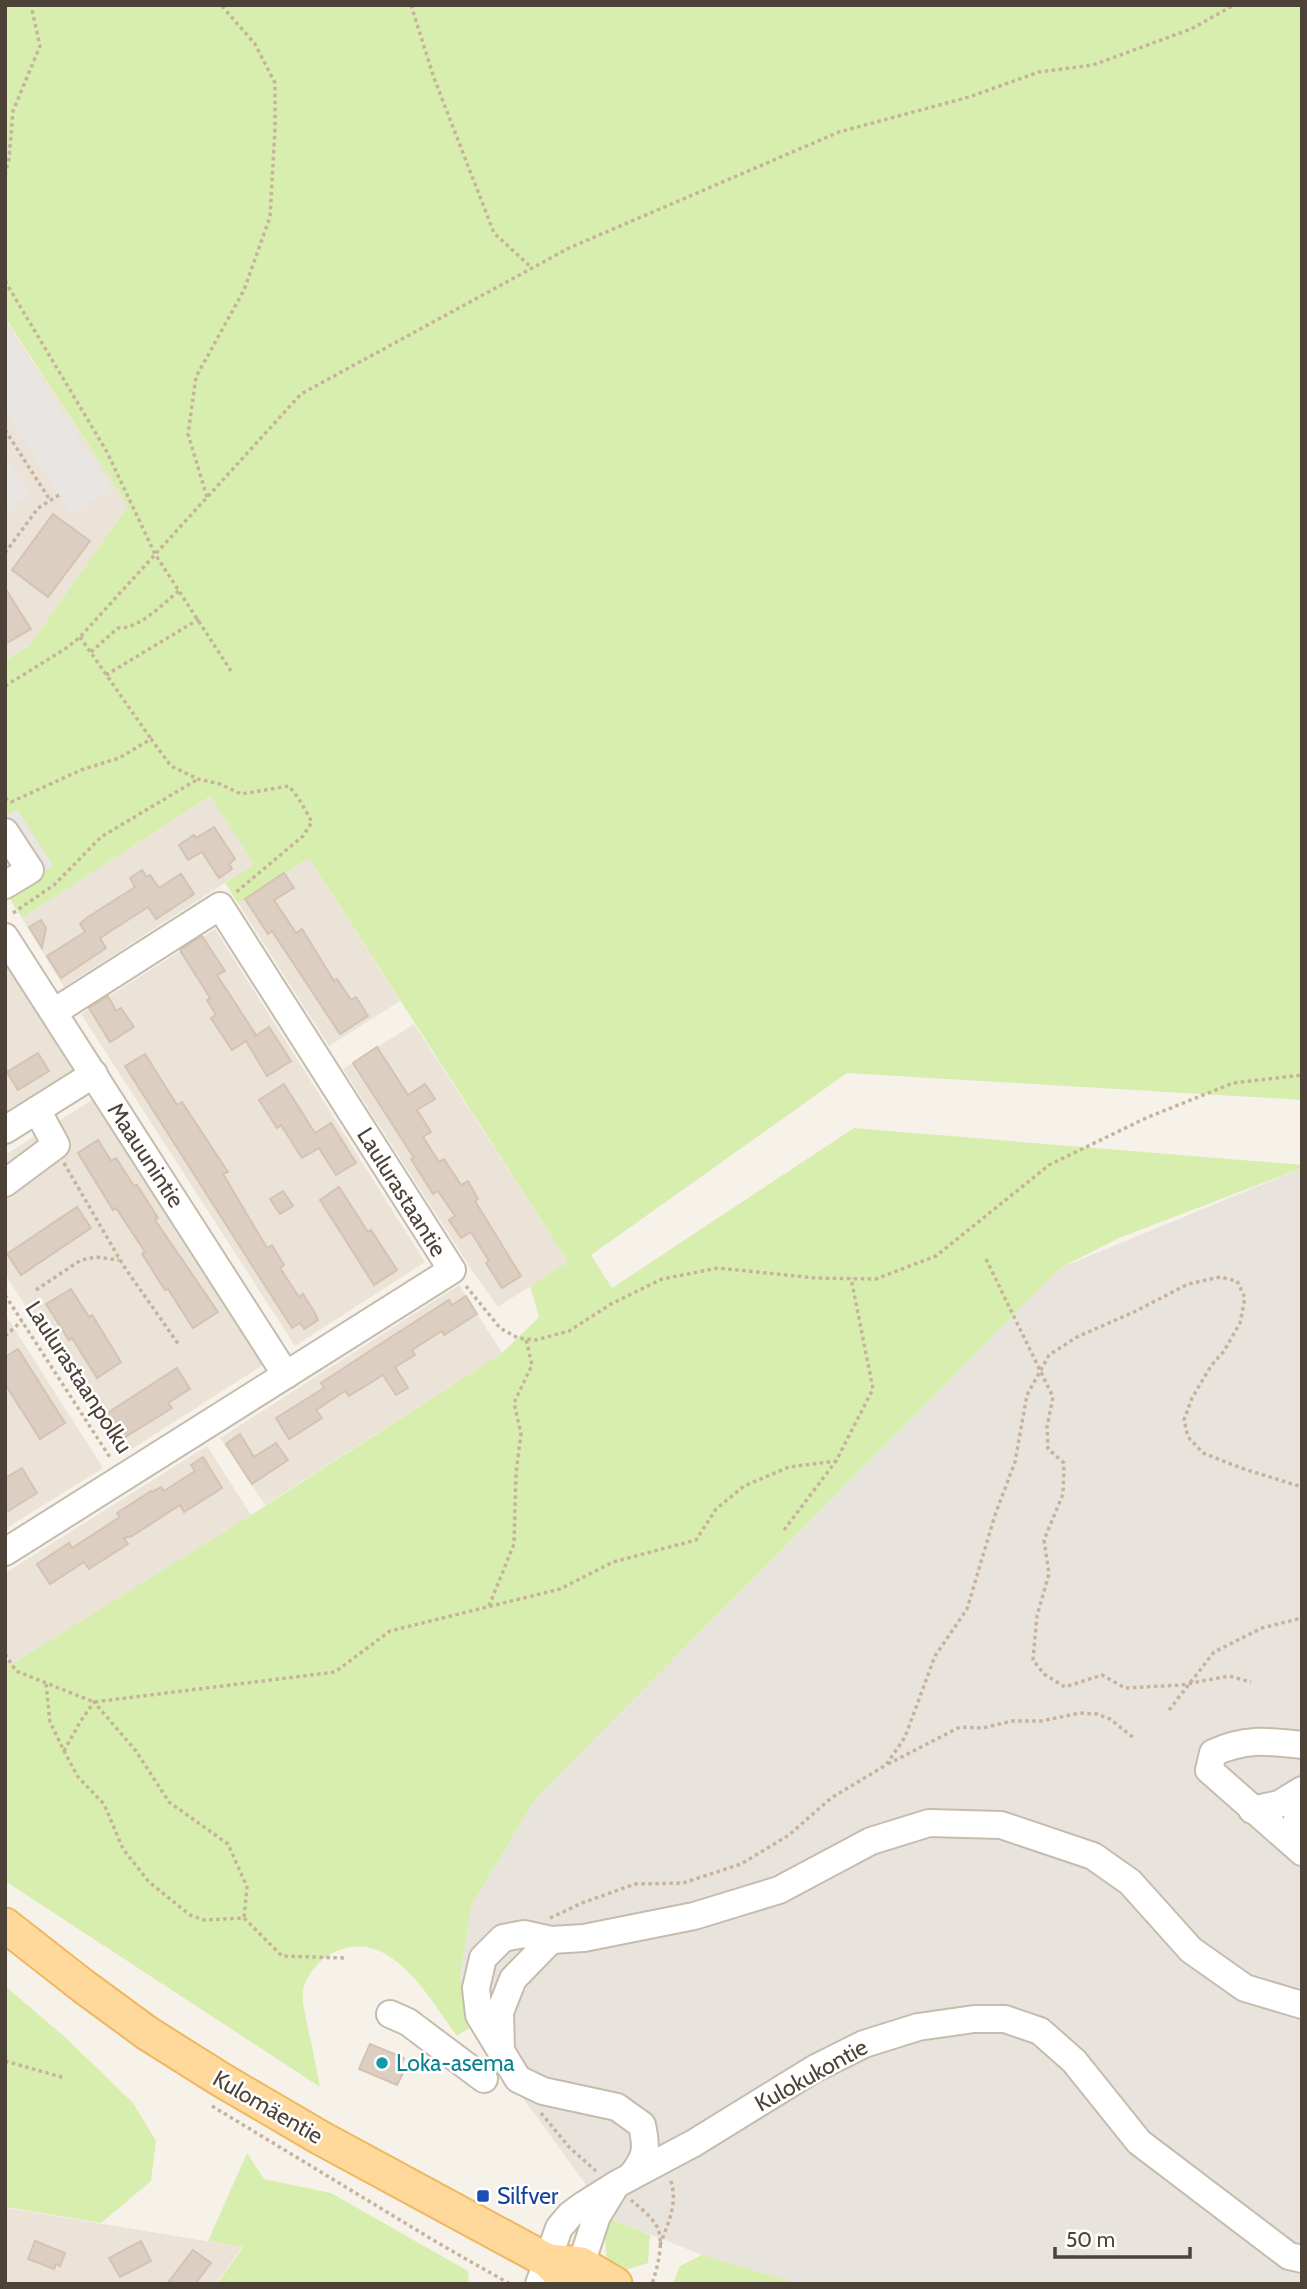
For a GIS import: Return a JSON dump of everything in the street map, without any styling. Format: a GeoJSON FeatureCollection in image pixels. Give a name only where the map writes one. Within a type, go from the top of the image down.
{"type":"FeatureCollection","features":[{"type":"Feature","properties":{"kind":"main road","name":"Kulomäentie"},"geometry":{"type":"LineString","coordinates":[[5,1925],[147,2033],[219,2079],[562,2275],[615,2284]]}},
{"type":"Feature","properties":{"kind":"street"},"geometry":{"type":"LineString","coordinates":[[5,832],[30,870],[5,885]]}},
{"type":"Feature","properties":{"kind":"street"},"geometry":{"type":"LineString","coordinates":[[54,1012],[220,906]]}},
{"type":"Feature","properties":{"kind":"street","name":"Laulurastaantie"},"geometry":{"type":"LineString","coordinates":[[5,1552],[452,1270],[220,906]]}},
{"type":"Feature","properties":{"kind":"street","name":"Maauunintie"},"geometry":{"type":"LineString","coordinates":[[9,925],[54,1012],[286,1375]]}},
{"type":"Feature","properties":{"kind":"street"},"geometry":{"type":"LineString","coordinates":[[5,1130],[94,1073]]}},
{"type":"Feature","properties":{"kind":"street"},"geometry":{"type":"LineString","coordinates":[[5,1183],[56,1145],[37,1110]]}},
{"type":"Feature","properties":{"kind":"street"},"geometry":{"type":"LineString","coordinates":[[1302,1745],[1263,1741],[1232,1744],[1213,1753],[1209,1770],[1302,1852]]}},
{"type":"Feature","properties":{"kind":"street"},"geometry":{"type":"LineString","coordinates":[[1252,1810],[1279,1804],[1302,1790]]}},
{"type":"Feature","properties":{"kind":"street"},"geometry":{"type":"LineString","coordinates":[[1302,1801],[1297,1813],[1298,1841],[1302,1845]]}},
{"type":"Feature","properties":{"kind":"street"},"geometry":{"type":"LineString","coordinates":[[625,2180],[643,2161],[646,2146],[642,2124],[617,2107],[542,2091],[518,2079],[479,2015],[476,1988],[483,1958],[503,1938],[524,1934],[551,1940],[584,1938],[694,1916],[779,1890],[872,1842],[929,1823],[1000,1825],[1093,1856],[1130,1882],[1191,1950],[1245,1987],[1302,2005]]}},
{"type":"Feature","properties":{"kind":"street"},"geometry":{"type":"LineString","coordinates":[[501,2052],[500,2012],[513,1979],[551,1940]]}},
{"type":"Feature","properties":{"kind":"street"},"geometry":{"type":"LineString","coordinates":[[390,2014],[408,2022],[484,2079]]}},
{"type":"Feature","properties":{"kind":"street","name":"Kulokukontie"},"geometry":{"type":"LineString","coordinates":[[562,2275],[559,2228],[570,2215],[625,2180],[694,2143],[814,2069],[864,2044],[918,2027],[974,2019],[1005,2020],[1040,2031],[1074,2062],[1139,2142],[1289,2256],[1302,2259]]}},
{"type":"Feature","properties":{"kind":"path"},"geometry":{"type":"LineString","coordinates":[[5,174],[13,111],[40,47],[32,5]]}},
{"type":"Feature","properties":{"kind":"path"},"geometry":{"type":"LineString","coordinates":[[207,498],[188,434],[196,377],[244,290],[271,217],[275,129],[275,83],[255,44],[221,5]]}},
{"type":"Feature","properties":{"kind":"path"},"geometry":{"type":"LineString","coordinates":[[411,5],[434,78],[494,233],[532,268]]}},
{"type":"Feature","properties":{"kind":"path"},"geometry":{"type":"LineString","coordinates":[[5,686],[80,637],[301,394],[569,248],[839,132],[969,97],[1039,72],[1093,65],[1191,29],[1234,5]]}},
{"type":"Feature","properties":{"kind":"path"},"geometry":{"type":"LineString","coordinates":[[5,281],[107,452],[156,554],[231,671]]}},
{"type":"Feature","properties":{"kind":"path"},"geometry":{"type":"LineString","coordinates":[[5,429],[50,500]]}},
{"type":"Feature","properties":{"kind":"path"},"geometry":{"type":"LineString","coordinates":[[5,553],[38,508],[59,495]]}},
{"type":"Feature","properties":{"kind":"path"},"geometry":{"type":"LineString","coordinates":[[91,652],[118,628],[128,629],[140,622],[180,590]]}},
{"type":"Feature","properties":{"kind":"path"},"geometry":{"type":"LineString","coordinates":[[106,675],[198,618]]}},
{"type":"Feature","properties":{"kind":"path"},"geometry":{"type":"LineString","coordinates":[[80,637],[171,766],[241,794],[289,786],[312,822],[303,836],[220,906]]}},
{"type":"Feature","properties":{"kind":"path"},"geometry":{"type":"LineString","coordinates":[[5,798],[11,802],[81,770],[120,758],[151,740]]}},
{"type":"Feature","properties":{"kind":"path"},"geometry":{"type":"LineString","coordinates":[[9,925],[54,885],[101,837],[198,779]]}},
{"type":"Feature","properties":{"kind":"path"},"geometry":{"type":"LineString","coordinates":[[452,1270],[500,1328],[518,1338],[536,1340],[569,1331],[611,1304],[662,1279],[718,1268],[815,1278],[876,1279],[936,1256],[1049,1165],[1146,1118],[1233,1083],[1302,1075]]}},
{"type":"Feature","properties":{"kind":"path"},"geometry":{"type":"LineString","coordinates":[[56,1145],[72,1180],[120,1259],[179,1345]]}},
{"type":"Feature","properties":{"kind":"path"},"geometry":{"type":"LineString","coordinates":[[37,1290],[81,1260],[96,1257],[120,1259]]}},
{"type":"Feature","properties":{"kind":"path"},"geometry":{"type":"LineString","coordinates":[[986,1259],[1053,1397],[1047,1427],[1048,1449],[1064,1463],[1063,1494],[1044,1540],[1049,1574],[1037,1616],[1033,1660],[1044,1674],[1065,1686],[1102,1675],[1125,1688],[1190,1683],[1229,1676],[1251,1682]]}},
{"type":"Feature","properties":{"kind":"path"},"geometry":{"type":"LineString","coordinates":[[886,1765],[905,1737],[935,1656],[967,1609],[995,1515],[1015,1462],[1027,1395],[1049,1355],[1077,1337],[1188,1284],[1220,1277],[1237,1281],[1245,1298],[1240,1323],[1224,1352],[1211,1366],[1192,1398],[1184,1420],[1188,1437],[1203,1453],[1302,1487]]}},
{"type":"Feature","properties":{"kind":"path"},"geometry":{"type":"LineString","coordinates":[[784,1530],[836,1461],[873,1389],[851,1278]]}},
{"type":"Feature","properties":{"kind":"path","name":"Laulurastaanpolku"},"geometry":{"type":"LineString","coordinates":[[5,1295],[125,1478]]}},
{"type":"Feature","properties":{"kind":"path"},"geometry":{"type":"LineString","coordinates":[[5,1336],[22,1321]]}},
{"type":"Feature","properties":{"kind":"path"},"geometry":{"type":"LineString","coordinates":[[488,1607],[514,1544],[516,1473],[521,1434],[514,1403],[532,1365],[526,1339]]}},
{"type":"Feature","properties":{"kind":"path"},"geometry":{"type":"LineString","coordinates":[[5,1654],[16,1671],[94,1702],[335,1672],[390,1632],[560,1589],[613,1562],[696,1540],[716,1509],[744,1486],[789,1467],[836,1461]]}},
{"type":"Feature","properties":{"kind":"path"},"geometry":{"type":"LineString","coordinates":[[1169,1710],[1214,1652],[1262,1628],[1302,1618]]}},
{"type":"Feature","properties":{"kind":"path"},"geometry":{"type":"LineString","coordinates":[[46,1684],[50,1722],[64,1751],[78,1777],[104,1804],[123,1849],[149,1882],[190,1915],[204,1920],[244,1917]]}},
{"type":"Feature","properties":{"kind":"path"},"geometry":{"type":"LineString","coordinates":[[64,1751],[94,1702]]}},
{"type":"Feature","properties":{"kind":"path"},"geometry":{"type":"LineString","coordinates":[[94,1702],[136,1751],[169,1802],[228,1844],[247,1886],[244,1917],[282,1956],[345,1958]]}},
{"type":"Feature","properties":{"kind":"path"},"geometry":{"type":"LineString","coordinates":[[524,1934],[582,1903],[635,1884],[683,1883],[741,1864],[789,1835],[831,1798],[886,1765],[960,1727],[983,1728],[1012,1721],[1041,1721],[1080,1713],[1097,1714],[1110,1718],[1134,1738]]}},
{"type":"Feature","properties":{"kind":"path"},"geometry":{"type":"LineString","coordinates":[[5,2061],[65,2078]]}},
{"type":"Feature","properties":{"kind":"path"},"geometry":{"type":"LineString","coordinates":[[518,2079],[569,2147],[592,2169],[625,2180],[659,2230],[659,2263],[652,2284]]}},
{"type":"Feature","properties":{"kind":"path"},"geometry":{"type":"LineString","coordinates":[[659,2247],[673,2210],[674,2189],[662,2159]]}},
{"type":"Feature","properties":{"kind":"shaded area"},"geometry":{"type":"Polygon","coordinates":[[[7,322],[128,506],[28,647],[5,661],[5,323],[7,322]]]}},
{"type":"Feature","properties":{"kind":"shaded area"},"geometry":{"type":"Polygon","coordinates":[[[7,327],[111,489],[72,514],[5,411],[7,327]]]}},
{"type":"Feature","properties":{"kind":"shaded area"},"geometry":{"type":"Polygon","coordinates":[[[5,458],[31,493],[5,512],[5,458]]]}},
{"type":"Feature","properties":{"kind":"shaded area"},"geometry":{"type":"Polygon","coordinates":[[[210,796],[254,864],[64,987],[22,918],[210,796]]]}},
{"type":"Feature","properties":{"kind":"shaded area"},"geometry":{"type":"Polygon","coordinates":[[[17,809],[53,865],[16,889],[5,872],[5,817],[17,809]]]}},
{"type":"Feature","properties":{"kind":"shaded area"},"geometry":{"type":"Polygon","coordinates":[[[309,858],[400,1001],[329,1046],[238,903],[309,858]]]}},
{"type":"Feature","properties":{"kind":"shaded area"},"geometry":{"type":"Polygon","coordinates":[[[215,929],[425,1262],[295,1346],[81,1014],[215,929]]]}},
{"type":"Feature","properties":{"kind":"shaded area"},"geometry":{"type":"Polygon","coordinates":[[[5,963],[73,1070],[5,1113],[5,963]]]}},
{"type":"Feature","properties":{"kind":"shaded area"},"geometry":{"type":"Polygon","coordinates":[[[414,1024],[568,1262],[498,1307],[343,1069],[414,1024]]]}},
{"type":"Feature","properties":{"kind":"shaded area"},"geometry":{"type":"Polygon","coordinates":[[[92,1100],[263,1365],[121,1456],[5,1274],[5,1155],[92,1100]]]}},
{"type":"Feature","properties":{"kind":"shaded area"},"geometry":{"type":"Polygon","coordinates":[[[1302,1168],[1302,2284],[810,2284],[787,2280],[702,2255],[611,2219],[471,2027],[460,1979],[471,1906],[536,1798],[1060,1268],[1302,1168]]]}},
{"type":"Feature","properties":{"kind":"shaded area"},"geometry":{"type":"Polygon","coordinates":[[[459,1285],[502,1353],[265,1505],[220,1438],[459,1285]]]}},
{"type":"Feature","properties":{"kind":"shaded area"},"geometry":{"type":"Polygon","coordinates":[[[5,1314],[103,1468],[5,1529],[5,1314]]]}},
{"type":"Feature","properties":{"kind":"shaded area"},"geometry":{"type":"Polygon","coordinates":[[[207,1446],[251,1515],[12,1664],[5,1654],[5,1573],[207,1446]]]}},
{"type":"Feature","properties":{"kind":"shaded area"},"geometry":{"type":"Polygon","coordinates":[[[5,2207],[242,2247],[216,2284],[5,2284],[5,2207]]]}},
{"type":"Feature","properties":{"kind":"green space"},"geometry":{"type":"Polygon","coordinates":[[[5,5],[1302,5],[1302,1100],[847,1073],[591,1255],[612,1288],[854,1128],[1302,1165],[1302,1168],[1119,1238],[1060,1268],[536,1798],[471,1906],[460,1979],[471,2027],[457,2036],[405,1969],[389,1956],[371,1948],[352,1947],[331,1954],[317,1965],[306,1981],[303,1997],[320,2087],[5,1881],[5,1660],[12,1664],[251,1515],[502,1353],[539,1317],[530,1286],[568,1262],[309,858],[238,903],[225,883],[254,864],[210,796],[22,918],[5,892],[5,661],[28,647],[128,506],[8,322],[5,323],[5,5]]]}},
{"type":"Feature","properties":{"kind":"green space"},"geometry":{"type":"Polygon","coordinates":[[[5,1986],[66,2038],[133,2103],[156,2141],[151,2181],[101,2223],[5,2207],[5,1986]]]}},
{"type":"Feature","properties":{"kind":"green space"},"geometry":{"type":"Polygon","coordinates":[[[247,2153],[264,2179],[331,2193],[468,2271],[469,2284],[217,2284],[243,2247],[208,2241],[247,2153]]]}},
{"type":"Feature","properties":{"kind":"green space"},"geometry":{"type":"Polygon","coordinates":[[[611,2219],[650,2235],[648,2263],[626,2270],[607,2262],[605,2239],[611,2219]]]}},
{"type":"Feature","properties":{"kind":"green space"},"geometry":{"type":"Polygon","coordinates":[[[702,2255],[787,2280],[810,2284],[673,2284],[680,2266],[702,2255]]]}},
{"type":"Feature","properties":{"kind":"building"},"geometry":{"type":"Polygon","coordinates":[[[53,514],[90,541],[48,597],[12,570],[53,514]]]}},
{"type":"Feature","properties":{"kind":"building"},"geometry":{"type":"Polygon","coordinates":[[[5,588],[31,629],[5,644],[5,588]]]}},
{"type":"Feature","properties":{"kind":"building"},"geometry":{"type":"Polygon","coordinates":[[[214,827],[235,859],[229,864],[232,869],[219,878],[202,852],[188,860],[179,845],[214,827]]]}},
{"type":"Feature","properties":{"kind":"building"},"geometry":{"type":"Polygon","coordinates":[[[142,870],[147,877],[150,875],[159,888],[181,874],[194,894],[156,919],[148,907],[100,938],[106,948],[61,978],[47,956],[85,932],[80,924],[88,917],[135,887],[130,878],[142,870]]]}},
{"type":"Feature","properties":{"kind":"building"},"geometry":{"type":"Polygon","coordinates":[[[284,873],[294,888],[274,900],[296,933],[302,929],[334,981],[337,979],[351,1000],[356,997],[368,1016],[340,1034],[272,931],[268,934],[245,899],[284,873]]]}},
{"type":"Feature","properties":{"kind":"building"},"geometry":{"type":"Polygon","coordinates":[[[41,920],[46,928],[42,948],[29,927],[41,920]]]}},
{"type":"Feature","properties":{"kind":"building"},"geometry":{"type":"Polygon","coordinates":[[[202,936],[225,971],[217,975],[256,1035],[254,1037],[269,1027],[291,1061],[267,1076],[246,1041],[232,1050],[211,1018],[216,1015],[207,1000],[210,998],[180,950],[202,936]]]}},
{"type":"Feature","properties":{"kind":"building"},"geometry":{"type":"Polygon","coordinates":[[[108,996],[116,1011],[121,1008],[134,1027],[110,1042],[89,1008],[108,996]]]}},
{"type":"Feature","properties":{"kind":"building"},"geometry":{"type":"Polygon","coordinates":[[[377,1047],[408,1095],[425,1084],[435,1099],[417,1110],[431,1132],[423,1137],[439,1162],[444,1159],[461,1185],[468,1181],[478,1199],[475,1201],[521,1276],[502,1288],[471,1232],[461,1238],[449,1220],[455,1216],[438,1191],[433,1194],[411,1159],[414,1158],[353,1063],[377,1047]]]}},
{"type":"Feature","properties":{"kind":"building"},"geometry":{"type":"Polygon","coordinates":[[[38,1053],[49,1071],[18,1090],[7,1072],[38,1053]]]}},
{"type":"Feature","properties":{"kind":"building"},"geometry":{"type":"Polygon","coordinates":[[[145,1054],[177,1105],[182,1102],[228,1172],[223,1174],[267,1248],[272,1245],[284,1265],[280,1268],[299,1297],[303,1294],[315,1313],[318,1320],[304,1329],[300,1323],[292,1328],[125,1066],[145,1054]]]}},
{"type":"Feature","properties":{"kind":"building"},"geometry":{"type":"Polygon","coordinates":[[[284,1084],[315,1133],[331,1123],[356,1163],[336,1175],[319,1148],[302,1158],[281,1125],[277,1128],[259,1100],[284,1084]]]}},
{"type":"Feature","properties":{"kind":"building"},"geometry":{"type":"Polygon","coordinates":[[[98,1140],[111,1161],[116,1158],[134,1186],[137,1185],[158,1218],[155,1220],[218,1312],[193,1328],[168,1289],[165,1290],[142,1254],[145,1252],[116,1208],[113,1210],[78,1153],[98,1140]]]}},
{"type":"Feature","properties":{"kind":"building"},"geometry":{"type":"Polygon","coordinates":[[[339,1187],[397,1270],[374,1285],[320,1200],[339,1187]]]}},
{"type":"Feature","properties":{"kind":"building"},"geometry":{"type":"Polygon","coordinates":[[[283,1191],[293,1206],[280,1214],[270,1199],[283,1191]]]}},
{"type":"Feature","properties":{"kind":"building"},"geometry":{"type":"Polygon","coordinates":[[[77,1207],[91,1228],[21,1275],[7,1254],[77,1207]]]}},
{"type":"Feature","properties":{"kind":"building"},"geometry":{"type":"Polygon","coordinates":[[[71,1289],[89,1317],[92,1315],[121,1362],[97,1378],[72,1338],[69,1340],[46,1304],[71,1289]]]}},
{"type":"Feature","properties":{"kind":"building"},"geometry":{"type":"Polygon","coordinates":[[[466,1296],[477,1314],[444,1335],[442,1331],[412,1350],[415,1355],[395,1367],[408,1388],[396,1395],[383,1375],[349,1396],[345,1391],[316,1410],[322,1418],[289,1439],[276,1418],[324,1388],[321,1383],[385,1341],[449,1300],[452,1305],[466,1296]]]}},
{"type":"Feature","properties":{"kind":"building"},"geometry":{"type":"Polygon","coordinates":[[[18,1349],[65,1423],[40,1439],[5,1384],[5,1357],[18,1349]]]}},
{"type":"Feature","properties":{"kind":"building"},"geometry":{"type":"Polygon","coordinates":[[[177,1368],[190,1389],[168,1403],[172,1408],[119,1441],[103,1416],[177,1368]]]}},
{"type":"Feature","properties":{"kind":"building"},"geometry":{"type":"Polygon","coordinates":[[[240,1434],[254,1457],[276,1443],[288,1460],[252,1484],[226,1444],[240,1434]]]}},
{"type":"Feature","properties":{"kind":"building"},"geometry":{"type":"Polygon","coordinates":[[[203,1457],[222,1488],[184,1512],[180,1505],[132,1536],[124,1538],[128,1544],[89,1569],[84,1562],[50,1584],[37,1564],[69,1543],[72,1548],[120,1517],[117,1513],[151,1491],[161,1487],[164,1491],[195,1471],[191,1465],[203,1457]]]}},
{"type":"Feature","properties":{"kind":"building"},"geometry":{"type":"Polygon","coordinates":[[[22,1468],[37,1493],[5,1513],[5,1478],[22,1468]]]}},
{"type":"Feature","properties":{"kind":"building","name":"Loka-asema"},"geometry":{"type":"Polygon","coordinates":[[[370,2044],[404,2058],[399,2069],[404,2071],[397,2085],[359,2069],[370,2044]]]}},
{"type":"Feature","properties":{"kind":"building"},"geometry":{"type":"Polygon","coordinates":[[[35,2241],[65,2253],[60,2266],[56,2264],[54,2269],[28,2259],[35,2241]]]}},
{"type":"Feature","properties":{"kind":"building"},"geometry":{"type":"Polygon","coordinates":[[[141,2241],[151,2261],[120,2277],[109,2258],[141,2241]]]}},
{"type":"Feature","properties":{"kind":"building"},"geometry":{"type":"Polygon","coordinates":[[[193,2250],[211,2263],[195,2284],[167,2284],[193,2250]]]}},
{"type":"Feature","properties":{"kind":"place","name":"Loka-asema"},"geometry":{"type":"Point","coordinates":[382,2063]}},
{"type":"Feature","properties":{"kind":"place","name":"Silfver"},"geometry":{"type":"Point","coordinates":[483,2196]}}]}
